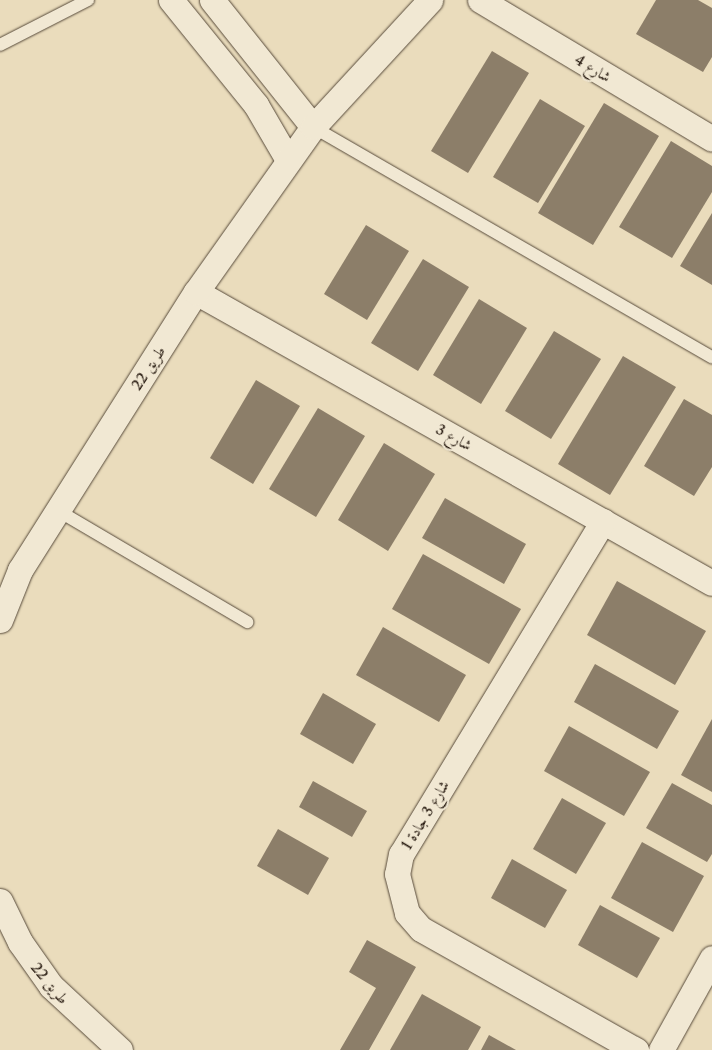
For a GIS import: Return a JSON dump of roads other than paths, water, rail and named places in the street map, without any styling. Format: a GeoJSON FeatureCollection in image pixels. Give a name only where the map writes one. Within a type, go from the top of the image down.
{"type":"FeatureCollection","features":[{"type":"Feature","properties":{"kind":"street"},"geometry":{"type":"LineString","coordinates":[[171,0],[256,105],[288,160]]}},
{"type":"Feature","properties":{"kind":"street"},"geometry":{"type":"LineString","coordinates":[[212,0],[312,127]]}},
{"type":"Feature","properties":{"kind":"street","name":"طريق 22"},"geometry":{"type":"LineString","coordinates":[[0,620],[20,570],[196,292],[312,127],[430,0]]}},
{"type":"Feature","properties":{"kind":"street","name":"شارع 4"},"geometry":{"type":"LineString","coordinates":[[480,0],[710,134]]}},
{"type":"Feature","properties":{"kind":"street","name":"شارع 3"},"geometry":{"type":"LineString","coordinates":[[196,292],[712,583]]}},
{"type":"Feature","properties":{"kind":"street","name":"شارع 3 جادة 1"},"geometry":{"type":"LineString","coordinates":[[603,521],[401,854],[397,874],[407,913],[421,929],[636,1050]]}},
{"type":"Feature","properties":{"kind":"street","name":"طريق 22"},"geometry":{"type":"LineString","coordinates":[[0,901],[20,942],[51,986],[120,1050]]}},
{"type":"Feature","properties":{"kind":"street"},"geometry":{"type":"LineString","coordinates":[[661,1050],[712,958]]}},
{"type":"Feature","properties":{"kind":"lane"},"geometry":{"type":"LineString","coordinates":[[0,45],[88,0]]}},
{"type":"Feature","properties":{"kind":"lane"},"geometry":{"type":"LineString","coordinates":[[312,127],[712,357]]}},
{"type":"Feature","properties":{"kind":"lane"},"geometry":{"type":"LineString","coordinates":[[57,510],[248,622]]}}]}
